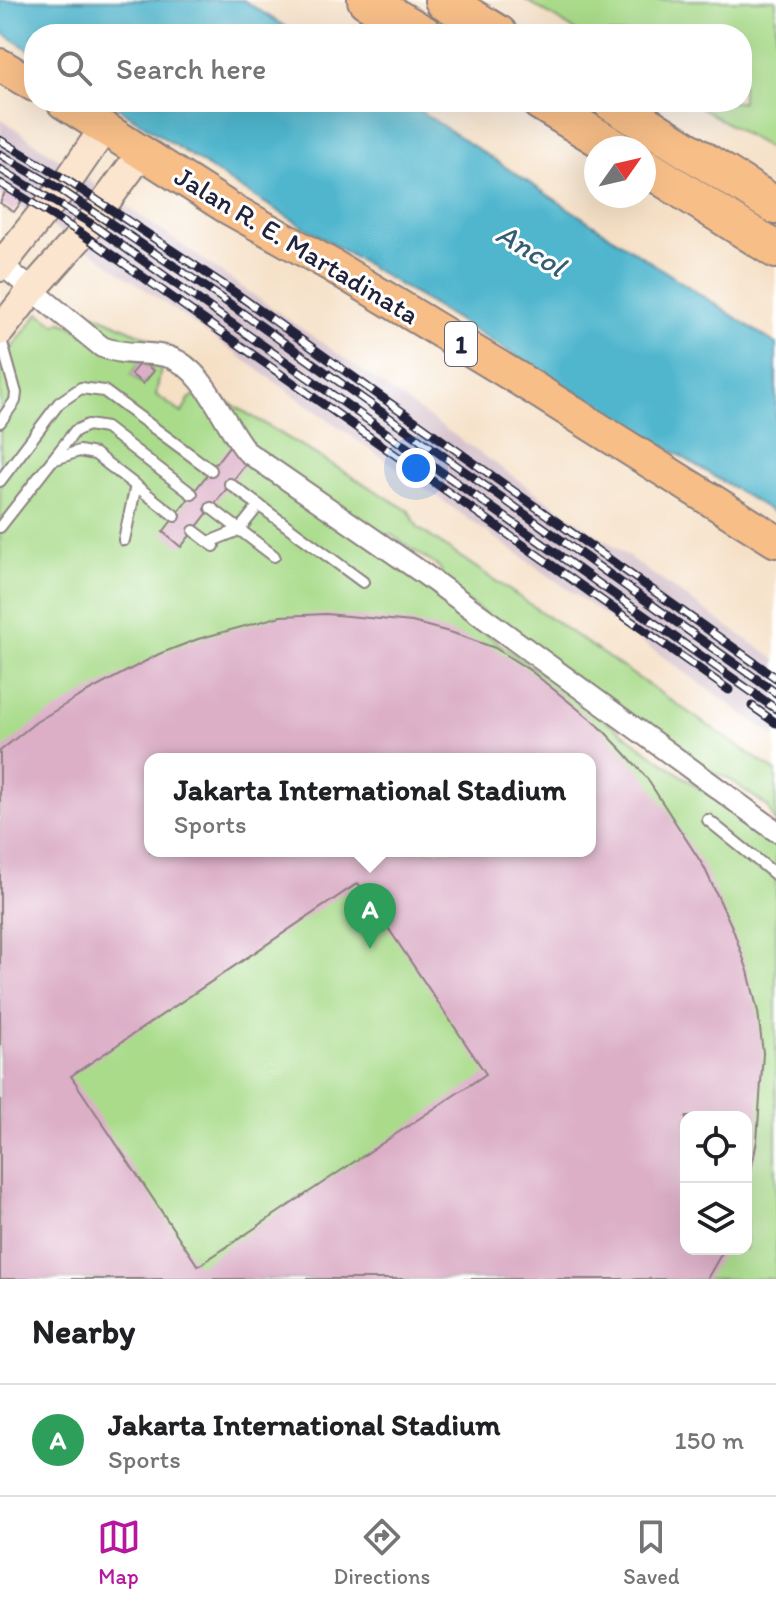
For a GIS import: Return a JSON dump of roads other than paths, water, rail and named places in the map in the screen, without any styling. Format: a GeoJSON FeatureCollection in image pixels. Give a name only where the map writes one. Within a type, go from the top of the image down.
{"type":"FeatureCollection","features":[{"type":"Feature","properties":{"kind":"highway"},"geometry":{"type":"LineString","coordinates":[[353,0],[393,24]]}},
{"type":"Feature","properties":{"kind":"highway"},"geometry":{"type":"LineString","coordinates":[[366,0],[407,24]]}},
{"type":"Feature","properties":{"kind":"highway"},"geometry":{"type":"LineString","coordinates":[[430,0],[469,24]]}},
{"type":"Feature","properties":{"kind":"highway"},"geometry":{"type":"LineString","coordinates":[[443,0],[483,24]]}},
{"type":"Feature","properties":{"kind":"highway"},"geometry":{"type":"LineString","coordinates":[[0,65],[24,79]]}},
{"type":"Feature","properties":{"kind":"highway","name":"Jalan R. E. Martadinata"},"geometry":{"type":"LineString","coordinates":[[80,112],[227,207],[331,265],[519,379],[776,541]]}},
{"type":"Feature","properties":{"kind":"highway"},"geometry":{"type":"LineString","coordinates":[[539,112],[584,139]]}},
{"type":"Feature","properties":{"kind":"highway"},"geometry":{"type":"LineString","coordinates":[[556,112],[595,136]]}},
{"type":"Feature","properties":{"kind":"highway"},"geometry":{"type":"LineString","coordinates":[[609,112],[776,217]]}},
{"type":"Feature","properties":{"kind":"highway"},"geometry":{"type":"LineString","coordinates":[[627,112],[776,206]]}},
{"type":"Feature","properties":{"kind":"highway"},"geometry":{"type":"LineString","coordinates":[[656,174],[776,251]]}},
{"type":"Feature","properties":{"kind":"highway"},"geometry":{"type":"LineString","coordinates":[[656,182],[776,251]]}},
{"type":"Feature","properties":{"kind":"main road"},"geometry":{"type":"LineString","coordinates":[[1,266],[68,181],[105,127]]}},
{"type":"Feature","properties":{"kind":"main road"},"geometry":{"type":"LineString","coordinates":[[0,334],[32,290],[82,234],[143,151]]}},
{"type":"Feature","properties":{"kind":"street"},"geometry":{"type":"LineString","coordinates":[[1,266],[102,347],[116,353],[168,357],[186,365],[201,380],[235,438],[247,452],[424,574],[776,831]]}},
{"type":"Feature","properties":{"kind":"lane"},"geometry":{"type":"LineString","coordinates":[[0,334],[16,393],[15,401],[0,422]]}},
{"type":"Feature","properties":{"kind":"lane"},"geometry":{"type":"LineString","coordinates":[[0,481],[59,403],[81,388],[104,391],[211,470]]}},
{"type":"Feature","properties":{"kind":"lane"},"geometry":{"type":"LineString","coordinates":[[0,527],[75,431],[88,425],[106,428],[192,494]]}},
{"type":"Feature","properties":{"kind":"lane"},"geometry":{"type":"LineString","coordinates":[[51,460],[79,451],[95,454],[175,516]]}},
{"type":"Feature","properties":{"kind":"lane"},"geometry":{"type":"LineString","coordinates":[[230,484],[363,582]]}},
{"type":"Feature","properties":{"kind":"lane"},"geometry":{"type":"LineString","coordinates":[[124,540],[136,485]]}},
{"type":"Feature","properties":{"kind":"lane"},"geometry":{"type":"LineString","coordinates":[[194,531],[212,545],[239,530],[259,505]]}},
{"type":"Feature","properties":{"kind":"lane"},"geometry":{"type":"LineString","coordinates":[[211,508],[274,556]]}},
{"type":"Feature","properties":{"kind":"lane"},"geometry":{"type":"LineString","coordinates":[[708,820],[776,875]]}},
{"type":"Feature","properties":{"kind":"water"},"geometry":{"type":"Polygon","coordinates":[[[0,0],[243,0],[281,24],[24,24],[24,47],[0,31],[0,0]]]}},
{"type":"Feature","properties":{"kind":"water","name":"Ancol"},"geometry":{"type":"Polygon","coordinates":[[[124,112],[421,112],[776,344],[776,514],[237,186],[124,112]]]}},
{"type":"Feature","properties":{"kind":"railway"},"geometry":{"type":"LineString","coordinates":[[0,140],[68,181],[227,287],[776,678]]}},
{"type":"Feature","properties":{"kind":"railway"},"geometry":{"type":"LineString","coordinates":[[0,154],[61,190],[220,297],[776,693]]}},
{"type":"Feature","properties":{"kind":"railway"},"geometry":{"type":"LineString","coordinates":[[0,169],[90,223],[776,709]]}},
{"type":"Feature","properties":{"kind":"railway"},"geometry":{"type":"LineString","coordinates":[[0,183],[82,234],[729,690]]}},
{"type":"Feature","properties":{"kind":"railway"},"geometry":{"type":"LineString","coordinates":[[752,706],[776,723]]}},
{"type":"Feature","properties":{"kind":"place","name":"Jakarta International Stadium"},"geometry":{"type":"Point","coordinates":[370,949]}}]}
